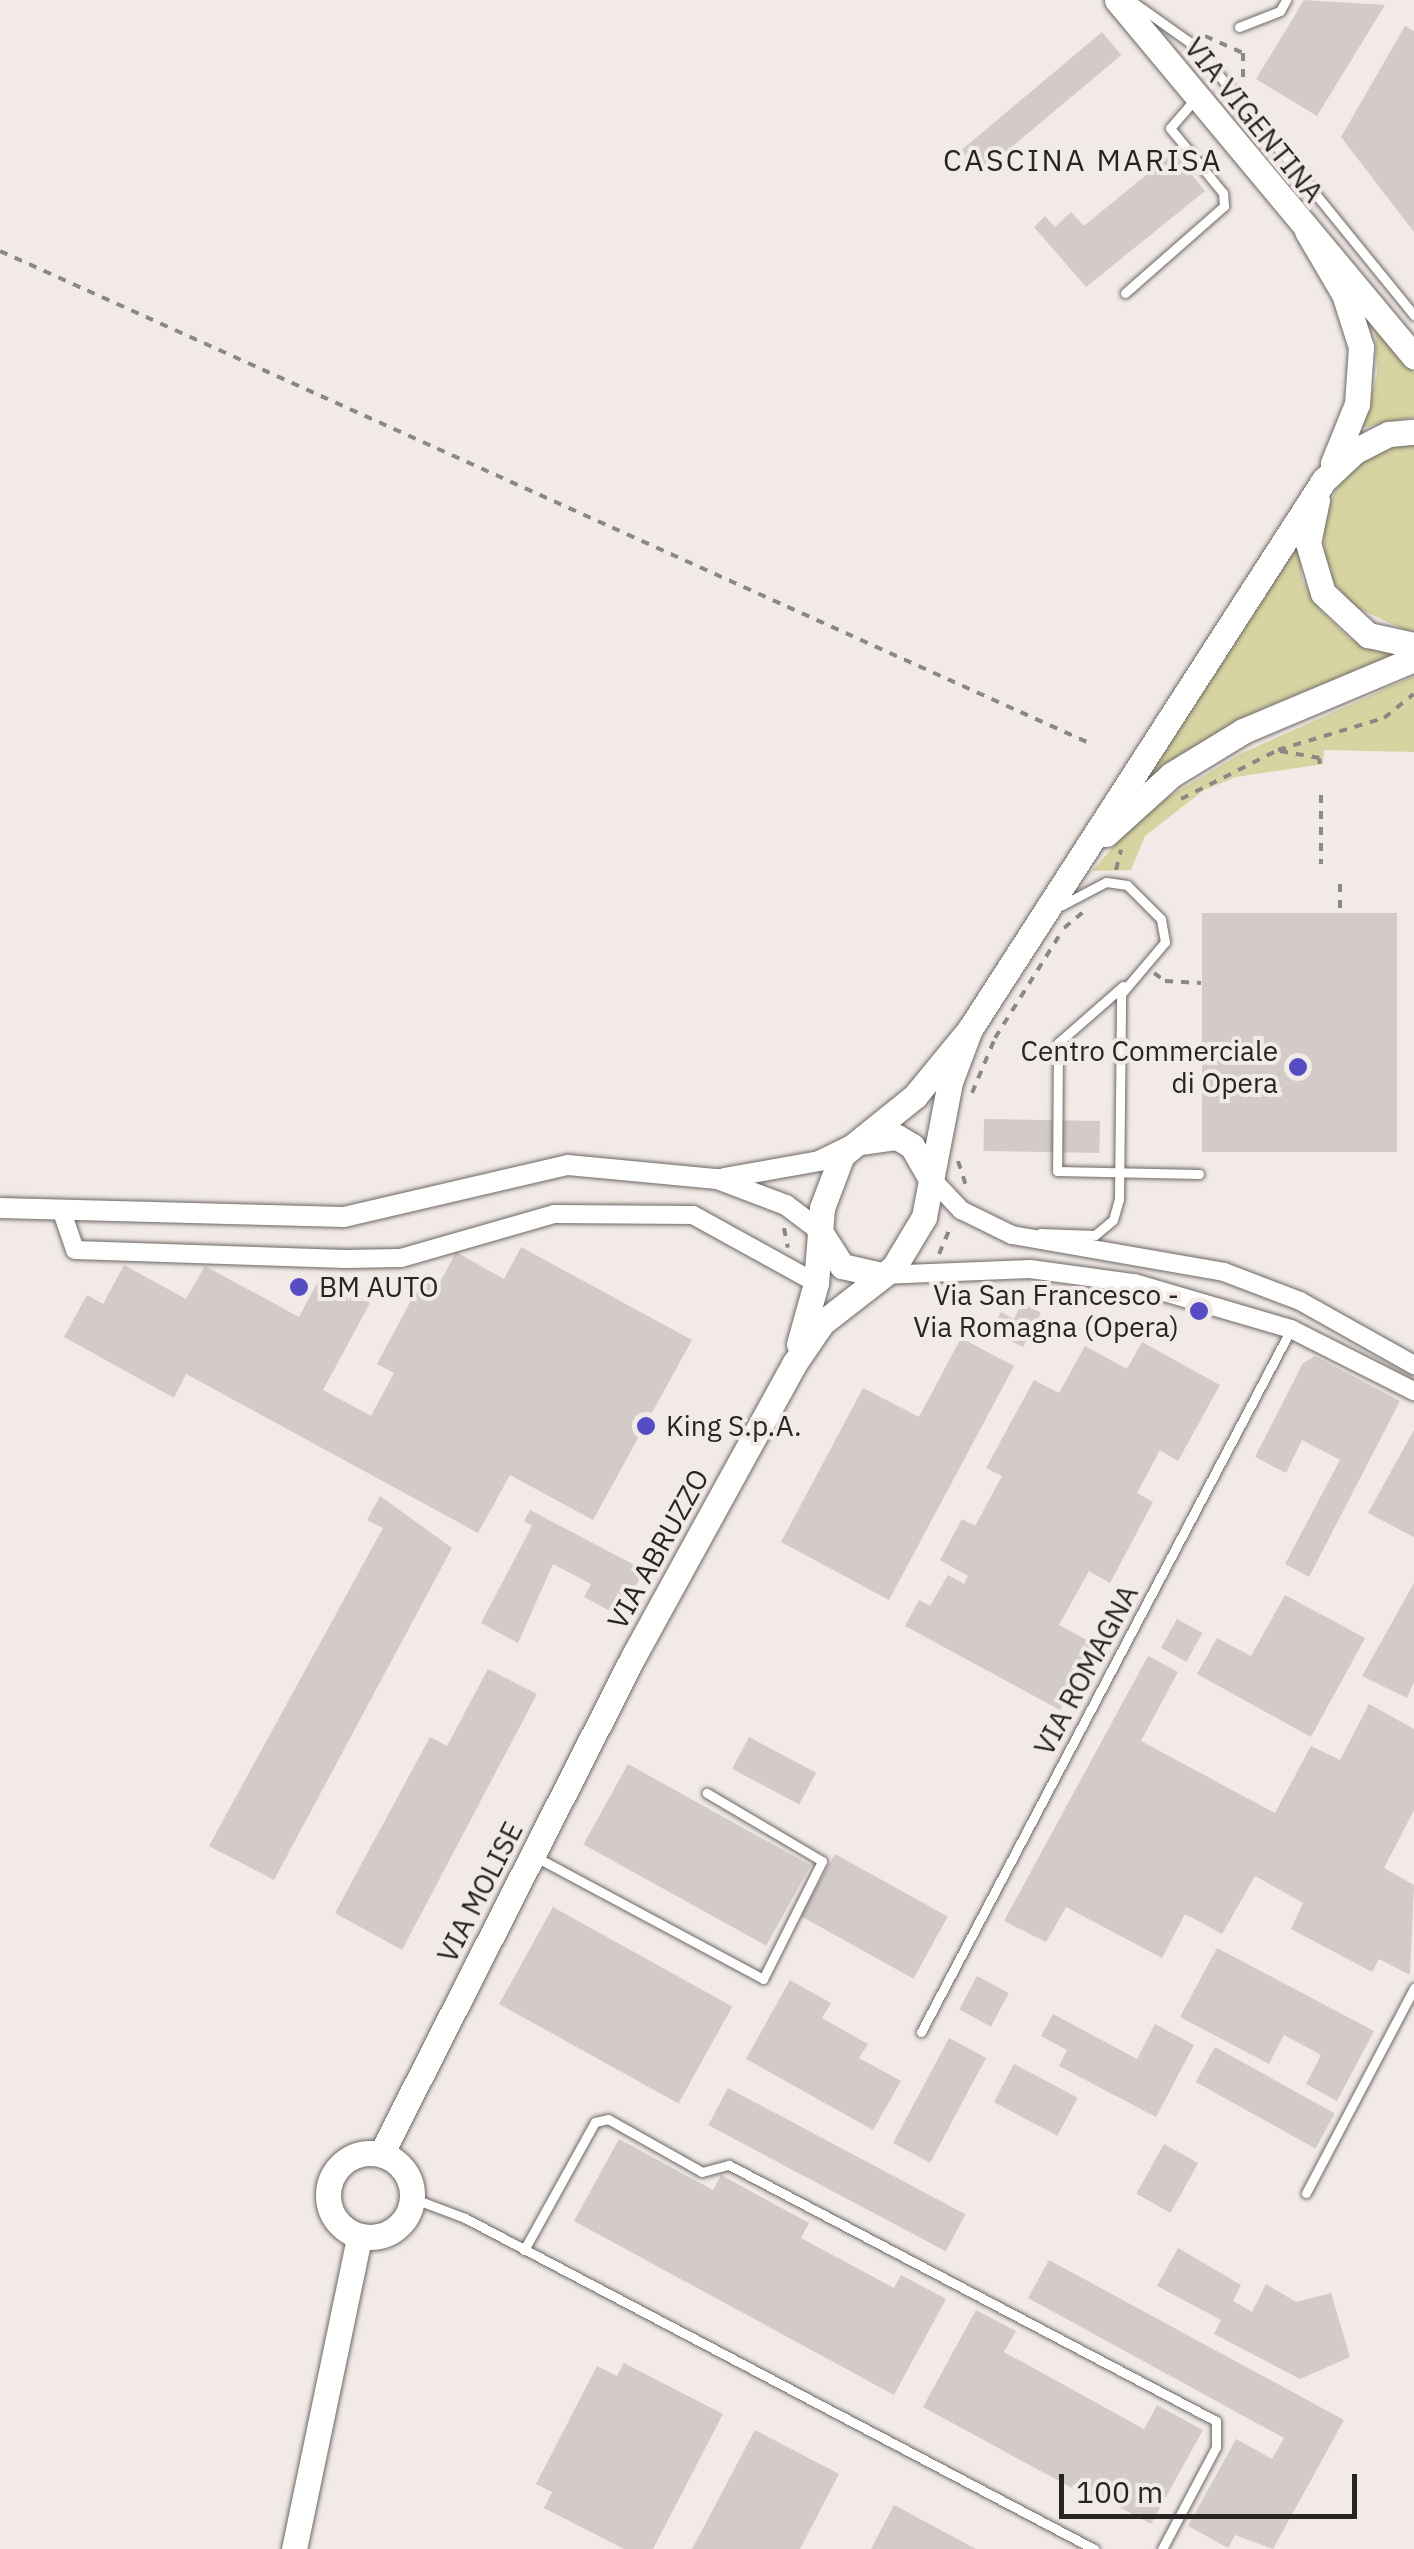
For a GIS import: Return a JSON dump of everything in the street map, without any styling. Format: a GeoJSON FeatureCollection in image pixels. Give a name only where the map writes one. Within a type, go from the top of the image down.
{"type":"FeatureCollection","features":[{"type":"Feature","properties":{"kind":"main road","name":"VIA VIGENTINA"},"geometry":{"type":"LineString","coordinates":[[1117,0],[1414,356]]}},
{"type":"Feature","properties":{"kind":"main road","name":"VIA VIGENTINA"},"geometry":{"type":"LineString","coordinates":[[1307,231],[1344,294],[1361,346],[1357,404],[1324,480]]}},
{"type":"Feature","properties":{"kind":"main road"},"geometry":{"type":"LineString","coordinates":[[970,1029],[950,1082],[924,1217],[894,1267],[880,1275],[842,1266],[819,1230],[830,1175],[856,1143],[915,1096],[970,1029],[1324,480],[1355,451],[1390,434],[1414,432]]}},
{"type":"Feature","properties":{"kind":"main road"},"geometry":{"type":"LineString","coordinates":[[1324,480],[1308,543],[1323,593],[1368,635],[1414,645]]}},
{"type":"Feature","properties":{"kind":"main road"},"geometry":{"type":"LineString","coordinates":[[1080,858],[1171,775],[1242,731],[1414,660]]}},
{"type":"Feature","properties":{"kind":"main road"},"geometry":{"type":"LineString","coordinates":[[856,1143],[897,1137],[912,1146],[929,1176]]}},
{"type":"Feature","properties":{"kind":"main road","name":"VIA ABRUZZO"},"geometry":{"type":"LineString","coordinates":[[794,1364],[816,1283],[819,1230]]}},
{"type":"Feature","properties":{"kind":"main road","name":"VIA ABRUZZO"},"geometry":{"type":"LineString","coordinates":[[633,1657],[794,1364],[822,1324],[880,1275]]}},
{"type":"Feature","properties":{"kind":"main road","name":"VIA MOLISE"},"geometry":{"type":"LineString","coordinates":[[382,2154],[530,1854],[633,1657]]}},
{"type":"Feature","properties":{"kind":"main road"},"geometry":{"type":"LineString","coordinates":[[382,2154],[405,2170],[412,2198],[395,2230],[359,2237],[336,2223],[328,2184],[343,2162],[382,2154]]}},
{"type":"Feature","properties":{"kind":"main road"},"geometry":{"type":"LineString","coordinates":[[294,2549],[359,2237]]}},
{"type":"Feature","properties":{"kind":"street"},"geometry":{"type":"LineString","coordinates":[[717,1179],[819,1161],[856,1143]]}},
{"type":"Feature","properties":{"kind":"street"},"geometry":{"type":"LineString","coordinates":[[0,1208],[344,1218],[568,1165],[717,1179],[786,1205],[819,1230]]}},
{"type":"Feature","properties":{"kind":"street"},"geometry":{"type":"LineString","coordinates":[[929,1176],[958,1208],[1012,1235],[1224,1272],[1300,1300],[1414,1365]]}},
{"type":"Feature","properties":{"kind":"street"},"geometry":{"type":"LineString","coordinates":[[61,1209],[75,1250],[346,1259],[401,1258],[554,1214],[692,1215],[816,1283]]}},
{"type":"Feature","properties":{"kind":"street"},"geometry":{"type":"LineString","coordinates":[[880,1275],[1074,1272],[1134,1282],[1291,1329],[1414,1391]]}},
{"type":"Feature","properties":{"kind":"lane"},"geometry":{"type":"LineString","coordinates":[[1130,0],[1188,41],[1218,74],[1414,315]]}},
{"type":"Feature","properties":{"kind":"lane"},"geometry":{"type":"LineString","coordinates":[[1238,28],[1280,11],[1286,0]]}},
{"type":"Feature","properties":{"kind":"lane"},"geometry":{"type":"LineString","coordinates":[[1125,293],[1224,206],[1223,193],[1170,128],[1197,97]]}},
{"type":"Feature","properties":{"kind":"lane"},"geometry":{"type":"LineString","coordinates":[[1038,924],[1081,890],[1115,884],[1146,898],[1161,919],[1165,942],[1149,968],[1058,1043],[1057,1171],[1200,1174]]}},
{"type":"Feature","properties":{"kind":"lane"},"geometry":{"type":"LineString","coordinates":[[1012,1235],[1095,1234],[1112,1220],[1118,1171],[1125,984]]}},
{"type":"Feature","properties":{"kind":"lane","name":"VIA ROMAGNA"},"geometry":{"type":"LineString","coordinates":[[920,2032],[1291,1329]]}},
{"type":"Feature","properties":{"kind":"lane"},"geometry":{"type":"LineString","coordinates":[[530,1854],[763,1979],[822,1862],[707,1793]]}},
{"type":"Feature","properties":{"kind":"lane"},"geometry":{"type":"LineString","coordinates":[[1306,2193],[1414,1988]]}},
{"type":"Feature","properties":{"kind":"lane"},"geometry":{"type":"LineString","coordinates":[[524,2250],[595,2122],[608,2119],[702,2172],[730,2166],[1216,2422],[1216,2447],[1162,2549]]}},
{"type":"Feature","properties":{"kind":"lane"},"geometry":{"type":"LineString","coordinates":[[412,2198],[524,2250],[1094,2549]]}},
{"type":"Feature","properties":{"kind":"path"},"geometry":{"type":"LineString","coordinates":[[0,251],[1087,742]]}},
{"type":"Feature","properties":{"kind":"path"},"geometry":{"type":"LineString","coordinates":[[1172,805],[1278,750],[1384,718],[1414,694]]}},
{"type":"Feature","properties":{"kind":"path"},"geometry":{"type":"LineString","coordinates":[[1278,750],[1319,758],[1320,764]]}},
{"type":"Feature","properties":{"kind":"path"},"geometry":{"type":"LineString","coordinates":[[1321,795],[1321,864]]}},
{"type":"Feature","properties":{"kind":"path"},"geometry":{"type":"LineString","coordinates":[[1115,884],[1128,840]]}},
{"type":"Feature","properties":{"kind":"path"},"geometry":{"type":"LineString","coordinates":[[1340,884],[1340,913]]}},
{"type":"Feature","properties":{"kind":"path"},"geometry":{"type":"LineString","coordinates":[[970,1098],[995,1038],[1065,926],[1087,909]]}},
{"type":"Feature","properties":{"kind":"path"},"geometry":{"type":"LineString","coordinates":[[1149,968],[1165,981],[1201,983]]}},
{"type":"Feature","properties":{"kind":"path"},"geometry":{"type":"LineString","coordinates":[[932,1272],[967,1191],[958,1153]]}},
{"type":"Feature","properties":{"kind":"shaded area"},"geometry":{"type":"Polygon","coordinates":[[[1375,325],[1414,373],[1414,417],[1362,428],[1377,375],[1375,325]]]}},
{"type":"Feature","properties":{"kind":"shaded area"},"geometry":{"type":"Polygon","coordinates":[[[1414,443],[1414,630],[1407,631],[1353,606],[1333,581],[1324,550],[1324,518],[1336,489],[1356,464],[1384,448],[1414,443]]]}},
{"type":"Feature","properties":{"kind":"shaded area"},"geometry":{"type":"Polygon","coordinates":[[[1298,537],[1302,579],[1320,610],[1350,639],[1392,655],[1259,710],[1144,786],[1137,780],[1298,537]]]}},
{"type":"Feature","properties":{"kind":"shaded area"},"geometry":{"type":"Polygon","coordinates":[[[1414,676],[1414,752],[1324,750],[1323,764],[1236,777],[1204,790],[1145,836],[1131,870],[1092,871],[1145,811],[1240,754],[1414,676]]]}},
{"type":"Feature","properties":{"kind":"building"},"geometry":{"type":"Polygon","coordinates":[[[1304,0],[1385,5],[1317,116],[1256,79],[1304,0]]]}},
{"type":"Feature","properties":{"kind":"building"},"geometry":{"type":"Polygon","coordinates":[[[1405,26],[1414,31],[1414,232],[1341,137],[1405,26]]]}},
{"type":"Feature","properties":{"kind":"building"},"geometry":{"type":"Polygon","coordinates":[[[1102,32],[1121,55],[980,174],[960,151],[1102,32]]]}},
{"type":"Feature","properties":{"kind":"building"},"geometry":{"type":"Polygon","coordinates":[[[1174,152],[1205,191],[1086,287],[1034,227],[1045,216],[1055,227],[1071,212],[1084,226],[1174,152]]]}},
{"type":"Feature","properties":{"kind":"building","name":"Centro Commerciale di Opera"},"geometry":{"type":"Polygon","coordinates":[[[1202,913],[1397,913],[1397,1152],[1202,1152],[1202,913]]]}},
{"type":"Feature","properties":{"kind":"building"},"geometry":{"type":"Polygon","coordinates":[[[984,1119],[1100,1121],[1099,1153],[983,1151],[984,1119]]]}},
{"type":"Feature","properties":{"kind":"building"},"geometry":{"type":"Polygon","coordinates":[[[521,1247],[692,1340],[593,1520],[510,1475],[478,1533],[186,1374],[174,1398],[64,1337],[87,1295],[103,1304],[124,1265],[186,1299],[205,1266],[299,1317],[321,1276],[370,1303],[323,1390],[371,1416],[394,1373],[377,1364],[423,1278],[438,1286],[456,1252],[504,1279],[521,1247]]]}},
{"type":"Feature","properties":{"kind":"building"},"geometry":{"type":"Polygon","coordinates":[[[1022,1303],[1041,1313],[1023,1347],[991,1331],[1001,1312],[1014,1319],[1022,1303]]]}},
{"type":"Feature","properties":{"kind":"building"},"geometry":{"type":"Polygon","coordinates":[[[961,1338],[1014,1366],[889,1600],[781,1542],[863,1388],[919,1417],[961,1338]]]}},
{"type":"Feature","properties":{"kind":"building"},"geometry":{"type":"Polygon","coordinates":[[[1142,1342],[1220,1385],[1178,1461],[1160,1450],[1137,1493],[1153,1502],[1110,1583],[1089,1571],[1059,1625],[1096,1645],[1060,1710],[905,1626],[919,1600],[930,1606],[948,1575],[964,1584],[968,1576],[940,1560],[962,1519],[975,1526],[1002,1476],[986,1468],[1034,1380],[1059,1393],[1085,1346],[1127,1369],[1142,1342]]]}},
{"type":"Feature","properties":{"kind":"building"},"geometry":{"type":"Polygon","coordinates":[[[1315,1356],[1400,1401],[1309,1577],[1285,1564],[1340,1460],[1302,1440],[1286,1473],[1255,1457],[1303,1363],[1315,1356]]]}},
{"type":"Feature","properties":{"kind":"building"},"geometry":{"type":"Polygon","coordinates":[[[1414,1430],[1414,1537],[1368,1513],[1414,1430]]]}},
{"type":"Feature","properties":{"kind":"building"},"geometry":{"type":"Polygon","coordinates":[[[380,1496],[452,1548],[274,1880],[209,1846],[383,1528],[367,1520],[380,1496]]]}},
{"type":"Feature","properties":{"kind":"building"},"geometry":{"type":"Polygon","coordinates":[[[530,1510],[644,1570],[619,1616],[584,1597],[591,1584],[553,1564],[518,1643],[481,1623],[532,1526],[524,1521],[530,1510]]]}},
{"type":"Feature","properties":{"kind":"building"},"geometry":{"type":"Polygon","coordinates":[[[1414,1583],[1414,1682],[1407,1698],[1362,1676],[1414,1583]]]}},
{"type":"Feature","properties":{"kind":"building"},"geometry":{"type":"Polygon","coordinates":[[[1285,1595],[1365,1638],[1311,1737],[1197,1674],[1217,1638],[1251,1656],[1285,1595]]]}},
{"type":"Feature","properties":{"kind":"building"},"geometry":{"type":"Polygon","coordinates":[[[1177,1619],[1202,1633],[1186,1662],[1161,1648],[1177,1619]]]}},
{"type":"Feature","properties":{"kind":"building"},"geometry":{"type":"Polygon","coordinates":[[[1148,1656],[1178,1672],[1141,1741],[1275,1813],[1311,1746],[1340,1760],[1369,1704],[1414,1729],[1414,1810],[1384,1868],[1414,1885],[1410,1975],[1379,1959],[1372,1972],[1291,1929],[1303,1903],[1255,1876],[1222,1934],[1185,1914],[1162,1958],[1066,1907],[1046,1942],[1004,1921],[1148,1656]]]}},
{"type":"Feature","properties":{"kind":"building"},"geometry":{"type":"Polygon","coordinates":[[[488,1669],[537,1694],[402,1950],[335,1913],[430,1737],[447,1746],[488,1669]]]}},
{"type":"Feature","properties":{"kind":"building"},"geometry":{"type":"Polygon","coordinates":[[[749,1737],[816,1773],[799,1804],[732,1769],[749,1737]]]}},
{"type":"Feature","properties":{"kind":"building"},"geometry":{"type":"Polygon","coordinates":[[[628,1764],[811,1865],[766,1946],[583,1844],[628,1764]]]}},
{"type":"Feature","properties":{"kind":"building"},"geometry":{"type":"Polygon","coordinates":[[[835,1854],[948,1917],[913,1979],[801,1916],[835,1854]]]}},
{"type":"Feature","properties":{"kind":"building"},"geometry":{"type":"Polygon","coordinates":[[[553,1907],[732,2006],[678,2103],[499,2004],[553,1907]]]}},
{"type":"Feature","properties":{"kind":"building"},"geometry":{"type":"Polygon","coordinates":[[[1217,1948],[1374,2031],[1337,2101],[1306,2084],[1321,2055],[1284,2035],[1269,2064],[1180,2017],[1217,1948]]]}},
{"type":"Feature","properties":{"kind":"building"},"geometry":{"type":"Polygon","coordinates":[[[977,1976],[1009,1993],[991,2026],[959,2010],[977,1976]]]}},
{"type":"Feature","properties":{"kind":"building"},"geometry":{"type":"Polygon","coordinates":[[[790,1980],[831,2003],[822,2018],[868,2044],[859,2058],[901,2081],[873,2130],[746,2059],[790,1980]]]}},
{"type":"Feature","properties":{"kind":"building"},"geometry":{"type":"Polygon","coordinates":[[[1053,2014],[1137,2059],[1155,2024],[1194,2045],[1156,2117],[1059,2066],[1067,2050],[1041,2036],[1053,2014]]]}},
{"type":"Feature","properties":{"kind":"building"},"geometry":{"type":"Polygon","coordinates":[[[949,2038],[986,2058],[930,2163],[893,2143],[949,2038]]]}},
{"type":"Feature","properties":{"kind":"building"},"geometry":{"type":"Polygon","coordinates":[[[1215,2047],[1335,2113],[1315,2148],[1196,2082],[1215,2047]]]}},
{"type":"Feature","properties":{"kind":"building"},"geometry":{"type":"Polygon","coordinates":[[[1014,2064],[1078,2098],[1057,2136],[994,2102],[1014,2064]]]}},
{"type":"Feature","properties":{"kind":"building"},"geometry":{"type":"Polygon","coordinates":[[[728,2088],[966,2214],[946,2251],[708,2125],[728,2088]]]}},
{"type":"Feature","properties":{"kind":"building"},"geometry":{"type":"Polygon","coordinates":[[[619,2139],[713,2190],[721,2175],[809,2223],[801,2238],[894,2288],[901,2275],[946,2299],[894,2395],[574,2221],[619,2139]]]}},
{"type":"Feature","properties":{"kind":"building"},"geometry":{"type":"Polygon","coordinates":[[[1164,2144],[1198,2163],[1170,2213],[1136,2194],[1164,2144]]]}},
{"type":"Feature","properties":{"kind":"building"},"geometry":{"type":"Polygon","coordinates":[[[1178,2248],[1241,2285],[1233,2301],[1252,2312],[1266,2284],[1296,2302],[1331,2293],[1350,2357],[1300,2379],[1214,2334],[1221,2320],[1157,2286],[1178,2248]]]}},
{"type":"Feature","properties":{"kind":"building"},"geometry":{"type":"Polygon","coordinates":[[[1049,2260],[1344,2420],[1273,2549],[1235,2535],[1228,2548],[1188,2526],[1236,2439],[1272,2459],[1284,2438],[1028,2298],[1049,2260]]]}},
{"type":"Feature","properties":{"kind":"building"},"geometry":{"type":"Polygon","coordinates":[[[976,2310],[1016,2331],[1004,2352],[1144,2429],[1157,2405],[1203,2430],[1151,2524],[1108,2501],[1105,2506],[923,2407],[976,2310]]]}},
{"type":"Feature","properties":{"kind":"building"},"geometry":{"type":"Polygon","coordinates":[[[624,2363],[723,2414],[653,2549],[624,2549],[544,2508],[552,2492],[536,2484],[597,2366],[617,2376],[624,2363]]]}},
{"type":"Feature","properties":{"kind":"building"},"geometry":{"type":"Polygon","coordinates":[[[755,2430],[839,2474],[800,2549],[692,2549],[755,2430]]]}},
{"type":"Feature","properties":{"kind":"building"},"geometry":{"type":"Polygon","coordinates":[[[894,2505],[976,2549],[871,2549],[894,2505]]]}},
{"type":"Feature","properties":{"kind":"place","name":"Centro Commerciale di Opera"},"geometry":{"type":"Point","coordinates":[1298,1067]}},
{"type":"Feature","properties":{"kind":"place","name":"BM AUTO"},"geometry":{"type":"Point","coordinates":[299,1287]}},
{"type":"Feature","properties":{"kind":"place","name":"Via San Francesco - Via Romagna (Opera)"},"geometry":{"type":"Point","coordinates":[1199,1311]}},
{"type":"Feature","properties":{"kind":"place","name":"King S.p.A."},"geometry":{"type":"Point","coordinates":[646,1426]}},
{"type":"Feature","properties":{"kind":"district","name":"CASCINA MARISA"},"geometry":{"type":"Point","coordinates":[1083,160]}}]}
